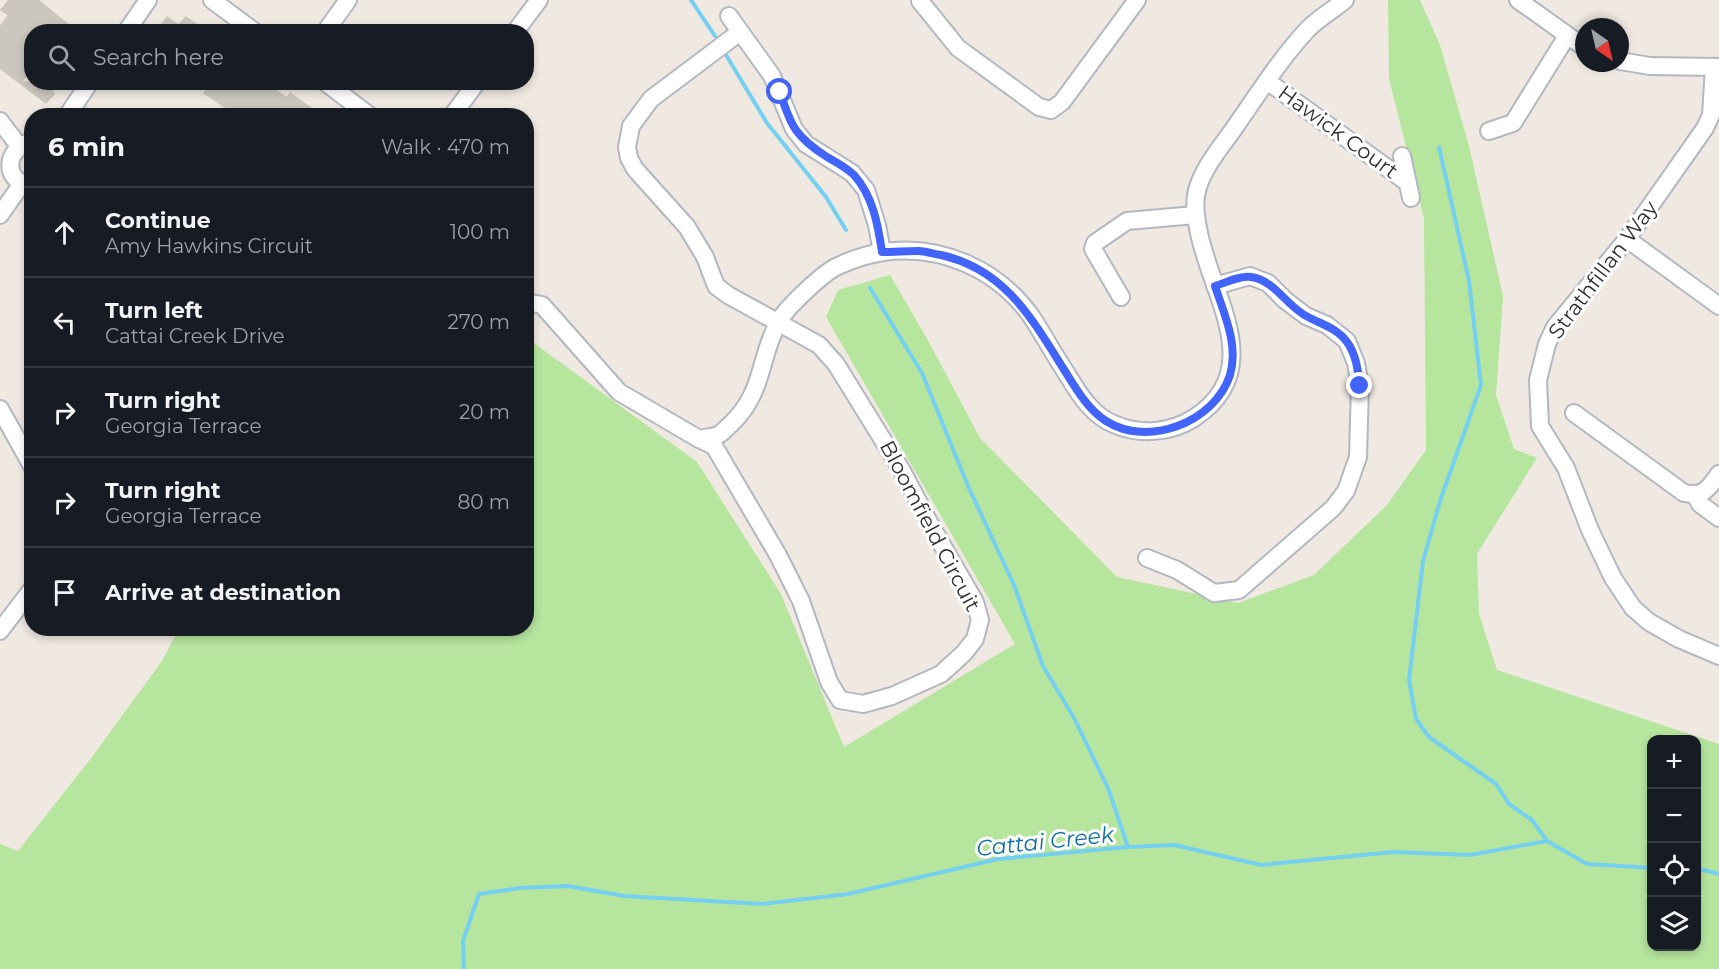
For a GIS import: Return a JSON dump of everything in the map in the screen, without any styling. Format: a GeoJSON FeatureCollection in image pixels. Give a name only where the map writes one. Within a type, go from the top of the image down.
{"type":"FeatureCollection","features":[{"type":"Feature","properties":{"kind":"street"},"geometry":{"type":"LineString","coordinates":[[132,24],[148,0]]}},
{"type":"Feature","properties":{"kind":"street"},"geometry":{"type":"LineString","coordinates":[[212,0],[244,24]]}},
{"type":"Feature","properties":{"kind":"street"},"geometry":{"type":"LineString","coordinates":[[332,24],[348,0]]}},
{"type":"Feature","properties":{"kind":"street"},"geometry":{"type":"LineString","coordinates":[[521,24],[539,0]]}},
{"type":"Feature","properties":{"kind":"street"},"geometry":{"type":"LineString","coordinates":[[920,1],[958,48],[1039,107],[1051,110],[1062,102],[1137,0]]}},
{"type":"Feature","properties":{"kind":"street"},"geometry":{"type":"LineString","coordinates":[[534,304],[542,305],[619,392],[699,439],[719,435],[743,413],[756,388],[778,322],[792,304],[836,266],[882,252],[921,251],[960,259],[988,274],[1012,294],[1031,316],[1089,407],[1106,422],[1130,431],[1155,431],[1183,425],[1206,410],[1221,393],[1230,374],[1233,349],[1228,326],[1201,245],[1195,215],[1197,189],[1208,166],[1289,51],[1311,26],[1345,0]]}},
{"type":"Feature","properties":{"kind":"street"},"geometry":{"type":"LineString","coordinates":[[1518,0],[1575,41]]}},
{"type":"Feature","properties":{"kind":"street"},"geometry":{"type":"LineString","coordinates":[[729,16],[772,76],[794,129],[806,144],[852,173],[866,190],[878,225],[882,252]]}},
{"type":"Feature","properties":{"kind":"street"},"geometry":{"type":"LineString","coordinates":[[740,32],[651,99],[631,126],[627,147],[629,158],[635,169],[696,240],[716,286],[778,322]]}},
{"type":"Feature","properties":{"kind":"street"},"geometry":{"type":"LineString","coordinates":[[1490,131],[1513,123],[1567,36]]}},
{"type":"Feature","properties":{"kind":"street"},"geometry":{"type":"LineString","coordinates":[[1629,62],[1650,66],[1717,67]]}},
{"type":"Feature","properties":{"kind":"street","name":"Strathfillan Way"},"geometry":{"type":"LineString","coordinates":[[1717,67],[1711,115],[1706,128],[1627,239],[1555,327],[1547,344],[1538,380],[1540,426],[1566,468],[1590,530],[1613,578],[1633,608],[1649,622],[1678,639],[1719,656]]}},
{"type":"Feature","properties":{"kind":"street","name":"Hawick Court"},"geometry":{"type":"LineString","coordinates":[[1267,81],[1409,190],[1402,156]]}},
{"type":"Feature","properties":{"kind":"street"},"geometry":{"type":"LineString","coordinates":[[72,108],[85,90]]}},
{"type":"Feature","properties":{"kind":"street"},"geometry":{"type":"LineString","coordinates":[[336,90],[359,108]]}},
{"type":"Feature","properties":{"kind":"street"},"geometry":{"type":"LineString","coordinates":[[458,108],[471,90]]}},
{"type":"Feature","properties":{"kind":"street"},"geometry":{"type":"LineString","coordinates":[[0,121],[24,142]]}},
{"type":"Feature","properties":{"kind":"street"},"geometry":{"type":"LineString","coordinates":[[24,144],[12,153],[10,168],[13,175],[24,184]]}},
{"type":"Feature","properties":{"kind":"street"},"geometry":{"type":"LineString","coordinates":[[0,215],[24,188]]}},
{"type":"Feature","properties":{"kind":"street"},"geometry":{"type":"LineString","coordinates":[[1121,297],[1093,249],[1095,243],[1127,221],[1195,215]]}},
{"type":"Feature","properties":{"kind":"street"},"geometry":{"type":"LineString","coordinates":[[1627,239],[1719,306]]}},
{"type":"Feature","properties":{"kind":"street"},"geometry":{"type":"LineString","coordinates":[[1147,558],[1177,570],[1214,593],[1239,590],[1333,508],[1346,491],[1358,457],[1360,386],[1356,363],[1347,341],[1327,325],[1306,316],[1268,283],[1250,276],[1215,286]]}},
{"type":"Feature","properties":{"kind":"street","name":"Bloomfield Circuit"},"geometry":{"type":"LineString","coordinates":[[699,439],[714,446],[778,555],[801,601],[829,682],[840,700],[863,704],[892,696],[941,674],[964,653],[975,639],[980,620],[975,602],[902,471],[836,364],[819,345],[778,322]]}},
{"type":"Feature","properties":{"kind":"street"},"geometry":{"type":"LineString","coordinates":[[0,409],[24,452]]}},
{"type":"Feature","properties":{"kind":"street"},"geometry":{"type":"LineString","coordinates":[[1574,413],[1684,493],[1695,495],[1709,488],[1719,474]]}},
{"type":"Feature","properties":{"kind":"street"},"geometry":{"type":"LineString","coordinates":[[1695,495],[1700,504],[1719,518]]}},
{"type":"Feature","properties":{"kind":"street","name":"Strathfillan Way"},"geometry":{"type":"LineString","coordinates":[[1613,578],[1650,611],[1679,629],[1719,646]]}},
{"type":"Feature","properties":{"kind":"street"},"geometry":{"type":"LineString","coordinates":[[0,631],[24,599]]}},
{"type":"Feature","properties":{"kind":"green space"},"geometry":{"type":"Polygon","coordinates":[[[1388,0],[1420,0],[1440,45],[1469,146],[1503,296],[1496,395],[1514,449],[1537,458],[1477,554],[1479,614],[1497,670],[1692,735],[1647,735],[1647,951],[1701,951],[1701,738],[1719,744],[1719,969],[0,969],[0,844],[18,851],[92,757],[162,661],[175,636],[534,636],[534,343],[697,462],[781,594],[844,747],[1015,644],[826,317],[838,290],[890,275],[980,438],[1117,577],[1238,603],[1314,575],[1387,505],[1426,450],[1424,218],[1389,79],[1388,0]]]}},
{"type":"Feature","properties":{"kind":"building"},"geometry":{"type":"Polygon","coordinates":[[[9,0],[38,0],[67,24],[24,24],[24,78],[21,82],[24,82],[24,86],[0,68],[0,27],[9,15],[1,10],[9,0]]]}},
{"type":"Feature","properties":{"kind":"building"},"geometry":{"type":"Polygon","coordinates":[[[167,17],[178,24],[162,24],[167,17]]]}},
{"type":"Feature","properties":{"kind":"building"},"geometry":{"type":"Polygon","coordinates":[[[186,17],[196,24],[180,24],[186,17]]]}},
{"type":"Feature","properties":{"kind":"building"},"geometry":{"type":"Polygon","coordinates":[[[29,90],[53,90],[54,94],[46,103],[29,90]]]}},
{"type":"Feature","properties":{"kind":"building"},"geometry":{"type":"Polygon","coordinates":[[[206,90],[276,90],[287,98],[290,93],[311,108],[226,108],[204,93],[206,90]]]}},
{"type":"Feature","properties":{"kind":"waterway"},"geometry":{"type":"LineString","coordinates":[[691,0],[715,36]]}},
{"type":"Feature","properties":{"kind":"waterway"},"geometry":{"type":"LineString","coordinates":[[726,55],[767,123],[826,197],[846,230]]}},
{"type":"Feature","properties":{"kind":"waterway"},"geometry":{"type":"LineString","coordinates":[[1439,147],[1469,281],[1481,385],[1440,501],[1423,561],[1409,680],[1416,719],[1429,737],[1496,784],[1509,804],[1532,820],[1547,841]]}},
{"type":"Feature","properties":{"kind":"waterway"},"geometry":{"type":"LineString","coordinates":[[870,288],[922,373],[968,486],[1014,585],[1043,666],[1074,718],[1108,788],[1128,847]]}},
{"type":"Feature","properties":{"kind":"waterway","name":"Cattai Creek"},"geometry":{"type":"LineString","coordinates":[[464,969],[463,941],[479,894],[520,888],[568,886],[624,896],[762,904],[848,894],[998,859],[1174,845],[1261,865],[1393,852],[1470,855],[1547,841],[1587,864],[1647,868]]}},
{"type":"Feature","properties":{"kind":"waterway","name":"Cattai Creek"},"geometry":{"type":"LineString","coordinates":[[1701,869],[1719,874]]}},
{"type":"Feature","properties":{"kind":"route"},"geometry":{"type":"LineString","coordinates":[[780,92],[788,118],[806,144],[852,173],[866,190],[878,225],[882,252],[921,251],[960,259],[988,274],[1012,294],[1031,316],[1089,407],[1106,422],[1130,431],[1155,431],[1183,425],[1206,410],[1221,393],[1230,374],[1233,349],[1215,286],[1250,276],[1268,283],[1306,316],[1327,325],[1347,341],[1356,363],[1360,386]]}}]}
